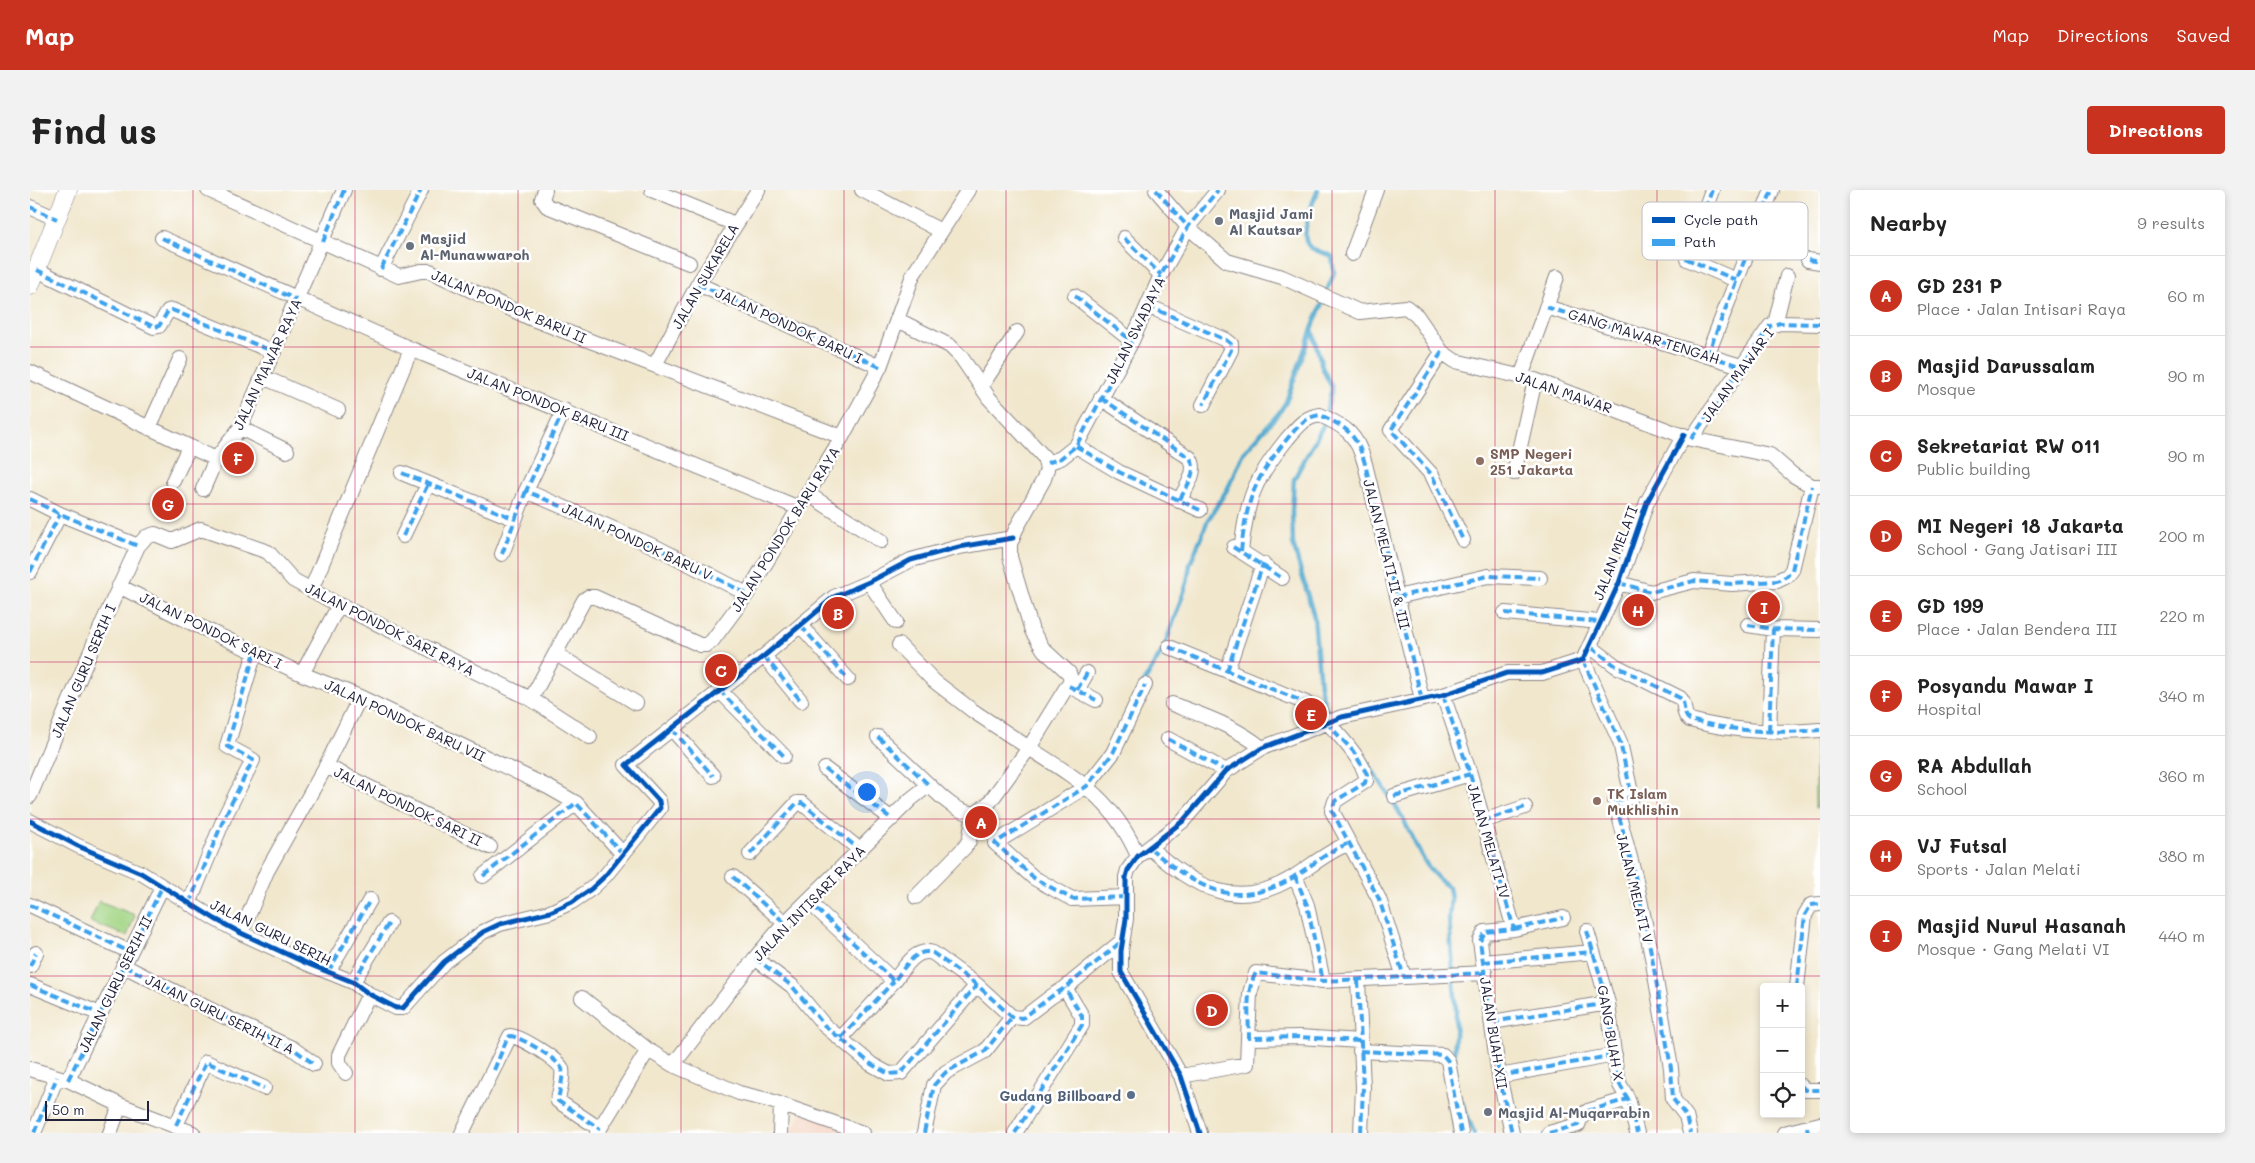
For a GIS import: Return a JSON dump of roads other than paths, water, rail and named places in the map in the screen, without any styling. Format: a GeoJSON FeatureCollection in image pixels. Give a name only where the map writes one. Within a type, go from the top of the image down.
{"type":"FeatureCollection","features":[{"type":"Feature","properties":{"kind":"street"},"geometry":{"type":"LineString","coordinates":[[30,286],[68,190]]}},
{"type":"Feature","properties":{"kind":"street","name":"JALAN PONDOK BARU II"},"geometry":{"type":"LineString","coordinates":[[208,190],[381,269],[399,276],[430,271],[530,318],[842,437]]}},
{"type":"Feature","properties":{"kind":"street","name":"JALAN MAWAR RAYA"},"geometry":{"type":"LineString","coordinates":[[203,489],[216,459],[240,428],[344,190]]}},
{"type":"Feature","properties":{"kind":"street"},"geometry":{"type":"LineString","coordinates":[[381,269],[421,190]]}},
{"type":"Feature","properties":{"kind":"street"},"geometry":{"type":"LineString","coordinates":[[544,190],[542,198],[547,206],[689,263]]}},
{"type":"Feature","properties":{"kind":"street"},"geometry":{"type":"LineString","coordinates":[[652,190],[735,224]]}},
{"type":"Feature","properties":{"kind":"street","name":"JALAN SUKARELA"},"geometry":{"type":"LineString","coordinates":[[655,365],[698,284],[758,190]]}},
{"type":"Feature","properties":{"kind":"street"},"geometry":{"type":"LineString","coordinates":[[862,190],[941,231]]}},
{"type":"Feature","properties":{"kind":"street","name":"JALAN PONDOK BARU RAYA"},"geometry":{"type":"LineString","coordinates":[[531,699],[584,600],[588,597],[595,597],[703,645],[712,641],[747,594],[842,437],[880,367],[913,275],[968,190]]}},
{"type":"Feature","properties":{"kind":"street"},"geometry":{"type":"LineString","coordinates":[[1156,190],[1188,227],[1227,261],[1282,277],[1339,303],[1365,312],[1406,307],[1418,316],[1442,352],[1391,431],[1432,475],[1463,540]]}},
{"type":"Feature","properties":{"kind":"street","name":"JALAN SWADAYA"},"geometry":{"type":"LineString","coordinates":[[1047,463],[1061,458],[1076,446],[1132,341],[1161,275],[1188,227],[1218,190]]}},
{"type":"Feature","properties":{"kind":"street"},"geometry":{"type":"LineString","coordinates":[[1352,254],[1376,190]]}},
{"type":"Feature","properties":{"kind":"street"},"geometry":{"type":"LineString","coordinates":[[1708,202],[1712,190]]}},
{"type":"Feature","properties":{"kind":"street"},"geometry":{"type":"LineString","coordinates":[[1767,202],[1772,190]]}},
{"type":"Feature","properties":{"kind":"street"},"geometry":{"type":"LineString","coordinates":[[30,207],[57,219]]}},
{"type":"Feature","properties":{"kind":"street","name":"JALAN PONDOK BARU III"},"geometry":{"type":"LineString","coordinates":[[162,238],[297,300],[799,508]]}},
{"type":"Feature","properties":{"kind":"street"},"geometry":{"type":"LineString","coordinates":[[1124,238],[1161,275]]}},
{"type":"Feature","properties":{"kind":"street"},"geometry":{"type":"LineString","coordinates":[[1689,260],[1736,280]]}},
{"type":"Feature","properties":{"kind":"street"},"geometry":{"type":"LineString","coordinates":[[1707,356],[1744,260]]}},
{"type":"Feature","properties":{"kind":"street"},"geometry":{"type":"LineString","coordinates":[[37,270],[154,327],[159,326],[168,311],[172,310],[274,352]]}},
{"type":"Feature","properties":{"kind":"street"},"geometry":{"type":"LineString","coordinates":[[1774,324],[1787,276]]}},
{"type":"Feature","properties":{"kind":"street"},"geometry":{"type":"LineString","coordinates":[[1521,377],[1557,277]]}},
{"type":"Feature","properties":{"kind":"street","name":"JALAN PONDOK BARU I"},"geometry":{"type":"LineString","coordinates":[[698,284],[880,367]]}},
{"type":"Feature","properties":{"kind":"street"},"geometry":{"type":"LineString","coordinates":[[1075,296],[1132,341]]}},
{"type":"Feature","properties":{"kind":"street"},"geometry":{"type":"LineString","coordinates":[[1148,306],[1226,340],[1231,344],[1231,350],[1203,405]]}},
{"type":"Feature","properties":{"kind":"street","name":"GANG MAWAR TENGAH"},"geometry":{"type":"LineString","coordinates":[[1546,306],[1741,366]]}},
{"type":"Feature","properties":{"kind":"street"},"geometry":{"type":"LineString","coordinates":[[898,320],[950,346],[982,385],[989,398],[1039,451],[1047,463],[1044,479],[1013,538],[1010,558],[1032,631],[1044,650],[1071,676],[1073,688]]}},
{"type":"Feature","properties":{"kind":"street","name":"JALAN MAWAR I"},"geometry":{"type":"LineString","coordinates":[[1688,437],[1774,324],[1820,324]]}},
{"type":"Feature","properties":{"kind":"street"},"geometry":{"type":"LineString","coordinates":[[982,385],[1017,332]]}},
{"type":"Feature","properties":{"kind":"street"},"geometry":{"type":"LineString","coordinates":[[310,590],[411,348]]}},
{"type":"Feature","properties":{"kind":"street","name":"JALAN MAWAR"},"geometry":{"type":"LineString","coordinates":[[1442,352],[1455,360],[1535,380],[1688,437],[1770,455],[1793,475],[1816,486]]}},
{"type":"Feature","properties":{"kind":"street"},"geometry":{"type":"LineString","coordinates":[[149,428],[180,359]]}},
{"type":"Feature","properties":{"kind":"street"},"geometry":{"type":"LineString","coordinates":[[30,372],[216,459]]}},
{"type":"Feature","properties":{"kind":"street"},"geometry":{"type":"LineString","coordinates":[[263,377],[338,410]]}},
{"type":"Feature","properties":{"kind":"street"},"geometry":{"type":"LineString","coordinates":[[1514,473],[1535,380]]}},
{"type":"Feature","properties":{"kind":"street"},"geometry":{"type":"LineString","coordinates":[[1101,398],[1190,458],[1193,464],[1193,472],[1179,501]]}},
{"type":"Feature","properties":{"kind":"street"},"geometry":{"type":"LineString","coordinates":[[502,554],[526,491],[564,410]]}},
{"type":"Feature","properties":{"kind":"street","name":"JALAN MELATI II & III"},"geometry":{"type":"LineString","coordinates":[[1263,564],[1237,549],[1246,510],[1263,470],[1303,420],[1320,415],[1348,431],[1360,446],[1422,699]]}},
{"type":"Feature","properties":{"kind":"street"},"geometry":{"type":"LineString","coordinates":[[240,428],[287,451]]}},
{"type":"Feature","properties":{"kind":"street","name":"JALAN MELATI"},"geometry":{"type":"LineString","coordinates":[[1583,660],[1591,647],[1600,622],[1620,582],[1647,502],[1688,437]]}},
{"type":"Feature","properties":{"kind":"street"},"geometry":{"type":"LineString","coordinates":[[1076,446],[1119,472],[1200,510]]}},
{"type":"Feature","properties":{"kind":"street"},"geometry":{"type":"LineString","coordinates":[[173,481],[190,447]]}},
{"type":"Feature","properties":{"kind":"street"},"geometry":{"type":"LineString","coordinates":[[402,473],[515,518]]}},
{"type":"Feature","properties":{"kind":"street"},"geometry":{"type":"LineString","coordinates":[[403,536],[428,484]]}},
{"type":"Feature","properties":{"kind":"street"},"geometry":{"type":"LineString","coordinates":[[1620,582],[1651,592],[1694,581],[1760,583],[1784,578],[1792,570],[1816,486]]}},
{"type":"Feature","properties":{"kind":"street","name":"JALAN PONDOK BARU V"},"geometry":{"type":"LineString","coordinates":[[526,491],[658,548],[747,594]]}},
{"type":"Feature","properties":{"kind":"street"},"geometry":{"type":"LineString","coordinates":[[808,494],[881,541]]}},
{"type":"Feature","properties":{"kind":"street"},"geometry":{"type":"LineString","coordinates":[[30,499],[60,514],[138,546]]}},
{"type":"Feature","properties":{"kind":"street"},"geometry":{"type":"LineString","coordinates":[[30,572],[60,514]]}},
{"type":"Feature","properties":{"kind":"street","name":"JALAN PONDOK SARI RAYA"},"geometry":{"type":"LineString","coordinates":[[138,546],[146,537],[155,534],[172,541],[192,532],[208,531],[268,552],[288,576],[310,590],[531,699],[590,737]]}},
{"type":"Feature","properties":{"kind":"street"},"geometry":{"type":"LineString","coordinates":[[623,854],[660,805],[626,766],[719,690],[764,656],[834,597],[869,582],[911,560],[927,555],[1013,538]]}},
{"type":"Feature","properties":{"kind":"street","name":"JALAN GURU SERIH I"},"geometry":{"type":"LineString","coordinates":[[30,796],[119,586],[138,546]]}},
{"type":"Feature","properties":{"kind":"street"},"geometry":{"type":"LineString","coordinates":[[1227,671],[1263,564],[1282,578]]}},
{"type":"Feature","properties":{"kind":"street"},"geometry":{"type":"LineString","coordinates":[[1397,597],[1488,576],[1540,578]]}},
{"type":"Feature","properties":{"kind":"street"},"geometry":{"type":"LineString","coordinates":[[869,582],[896,622]]}},
{"type":"Feature","properties":{"kind":"street","name":"JALAN PONDOK SARI I"},"geometry":{"type":"LineString","coordinates":[[119,586],[302,674]]}},
{"type":"Feature","properties":{"kind":"street"},"geometry":{"type":"LineString","coordinates":[[302,674],[339,605]]}},
{"type":"Feature","properties":{"kind":"street"},"geometry":{"type":"LineString","coordinates":[[1505,613],[1600,622]]}},
{"type":"Feature","properties":{"kind":"street"},"geometry":{"type":"LineString","coordinates":[[1748,625],[1773,629],[1820,630]]}},
{"type":"Feature","properties":{"kind":"street"},"geometry":{"type":"LineString","coordinates":[[801,626],[848,679]]}},
{"type":"Feature","properties":{"kind":"street"},"geometry":{"type":"LineString","coordinates":[[1769,731],[1773,629]]}},
{"type":"Feature","properties":{"kind":"street"},"geometry":{"type":"LineString","coordinates":[[899,646],[942,687],[973,711],[1083,783],[1129,835],[1138,856]]}},
{"type":"Feature","properties":{"kind":"street"},"geometry":{"type":"LineString","coordinates":[[1169,647],[1306,703],[1320,714],[1352,751],[1366,774],[1365,783],[1335,801],[1332,805],[1332,812],[1347,844],[1379,899],[1404,977]]}},
{"type":"Feature","properties":{"kind":"street"},"geometry":{"type":"LineString","coordinates":[[1591,647],[1616,666],[1683,700],[1685,715],[1690,720],[1769,731],[1799,732],[1820,730]]}},
{"type":"Feature","properties":{"kind":"street"},"geometry":{"type":"LineString","coordinates":[[189,904],[225,816],[253,760],[227,746],[255,652]]}},
{"type":"Feature","properties":{"kind":"street"},"geometry":{"type":"LineString","coordinates":[[556,654],[636,703]]}},
{"type":"Feature","properties":{"kind":"street"},"geometry":{"type":"LineString","coordinates":[[764,656],[801,701]]}},
{"type":"Feature","properties":{"kind":"street"},"geometry":{"type":"LineString","coordinates":[[1200,1133],[1181,1076],[1125,980],[1120,965],[1128,870],[1138,856],[1183,820],[1226,771],[1262,748],[1342,717],[1443,694],[1507,673],[1542,673],[1583,660]]}},
{"type":"Feature","properties":{"kind":"street","name":"JALAN MELATI V"},"geometry":{"type":"LineString","coordinates":[[1583,660],[1620,742],[1632,797],[1615,801],[1635,876],[1652,957],[1671,1068],[1673,1099],[1687,1118],[1690,1133]]}},
{"type":"Feature","properties":{"kind":"street"},"geometry":{"type":"LineString","coordinates":[[878,737],[951,804],[965,812],[974,814],[985,808],[1073,688],[1087,673]]}},
{"type":"Feature","properties":{"kind":"street","name":"JALAN PONDOK BARU VII"},"geometry":{"type":"LineString","coordinates":[[302,674],[360,697],[548,787],[576,803],[623,854]]}},
{"type":"Feature","properties":{"kind":"street"},"geometry":{"type":"LineString","coordinates":[[1126,897],[1072,899],[1034,878],[995,842],[1083,783],[1113,753],[1145,685]]}},
{"type":"Feature","properties":{"kind":"street"},"geometry":{"type":"LineString","coordinates":[[1073,688],[1096,700]]}},
{"type":"Feature","properties":{"kind":"street"},"geometry":{"type":"LineString","coordinates":[[719,690],[784,756]]}},
{"type":"Feature","properties":{"kind":"street","name":"JALAN MELATI IV"},"geometry":{"type":"LineString","coordinates":[[1443,694],[1470,774],[1514,929]]}},
{"type":"Feature","properties":{"kind":"street"},"geometry":{"type":"LineString","coordinates":[[241,933],[268,871],[326,766],[360,697]]}},
{"type":"Feature","properties":{"kind":"street"},"geometry":{"type":"LineString","coordinates":[[1172,704],[1212,718],[1246,734],[1262,748]]}},
{"type":"Feature","properties":{"kind":"street"},"geometry":{"type":"LineString","coordinates":[[672,729],[713,776]]}},
{"type":"Feature","properties":{"kind":"street"},"geometry":{"type":"LineString","coordinates":[[1168,740],[1226,771]]}},
{"type":"Feature","properties":{"kind":"street","name":"JALAN PONDOK SARI II"},"geometry":{"type":"LineString","coordinates":[[326,766],[490,847]]}},
{"type":"Feature","properties":{"kind":"street"},"geometry":{"type":"LineString","coordinates":[[825,769],[892,819]]}},
{"type":"Feature","properties":{"kind":"street"},"geometry":{"type":"LineString","coordinates":[[1394,796],[1470,774]]}},
{"type":"Feature","properties":{"kind":"street","name":"JALAN INTISARI RAYA"},"geometry":{"type":"LineString","coordinates":[[673,1066],[755,958],[785,923],[929,785]]}},
{"type":"Feature","properties":{"kind":"street"},"geometry":{"type":"LineString","coordinates":[[483,876],[576,803]]}},
{"type":"Feature","properties":{"kind":"street"},"geometry":{"type":"LineString","coordinates":[[750,854],[796,803],[802,803],[860,850]]}},
{"type":"Feature","properties":{"kind":"street"},"geometry":{"type":"LineString","coordinates":[[1483,821],[1526,807]]}},
{"type":"Feature","properties":{"kind":"street"},"geometry":{"type":"LineString","coordinates":[[916,897],[965,847],[974,814]]}},
{"type":"Feature","properties":{"kind":"street","name":"JALAN GURU SERIH"},"geometry":{"type":"LineString","coordinates":[[30,821],[78,846],[141,873],[189,904],[241,933],[353,982],[369,994],[396,1008],[403,1008],[444,962],[471,940],[500,924],[550,912],[572,902],[605,876],[623,854]]}},
{"type":"Feature","properties":{"kind":"street"},"geometry":{"type":"LineString","coordinates":[[1150,848],[1168,863],[1210,889],[1243,895],[1258,894],[1294,876],[1347,844]]}},
{"type":"Feature","properties":{"kind":"street"},"geometry":{"type":"LineString","coordinates":[[1294,876],[1307,905],[1324,981]]}},
{"type":"Feature","properties":{"kind":"street"},"geometry":{"type":"LineString","coordinates":[[733,877],[785,923]]}},
{"type":"Feature","properties":{"kind":"street","name":"JALAN GURU SERIH II"},"geometry":{"type":"LineString","coordinates":[[34,1133],[100,1014],[162,887]]}},
{"type":"Feature","properties":{"kind":"street"},"geometry":{"type":"LineString","coordinates":[[328,972],[370,900]]}},
{"type":"Feature","properties":{"kind":"street"},"geometry":{"type":"LineString","coordinates":[[808,902],[894,981]]}},
{"type":"Feature","properties":{"kind":"street"},"geometry":{"type":"LineString","coordinates":[[1798,983],[1805,915],[1811,905],[1820,904]]}},
{"type":"Feature","properties":{"kind":"street"},"geometry":{"type":"LineString","coordinates":[[30,905],[130,952]]}},
{"type":"Feature","properties":{"kind":"street"},"geometry":{"type":"LineString","coordinates":[[1484,968],[1480,941],[1484,932],[1514,929],[1563,918]]}},
{"type":"Feature","properties":{"kind":"street"},"geometry":{"type":"LineString","coordinates":[[353,982],[388,923]]}},
{"type":"Feature","properties":{"kind":"street","name":"GANG BUAH X"},"geometry":{"type":"LineString","coordinates":[[1587,931],[1608,1002],[1614,1055],[1620,1085],[1628,1099],[1637,1133]]}},
{"type":"Feature","properties":{"kind":"street"},"geometry":{"type":"LineString","coordinates":[[841,1038],[916,955],[927,951],[933,953],[977,985],[1012,1017],[1023,1018],[1065,988],[1122,941]]}},
{"type":"Feature","properties":{"kind":"street"},"geometry":{"type":"LineString","coordinates":[[1181,1076],[1247,1064],[1250,993],[1256,973],[1324,981],[1452,975],[1484,968],[1593,952]]}},
{"type":"Feature","properties":{"kind":"street"},"geometry":{"type":"LineString","coordinates":[[30,966],[36,953]]}},
{"type":"Feature","properties":{"kind":"street"},"geometry":{"type":"LineString","coordinates":[[755,958],[792,986],[824,1025],[882,1072],[889,1074],[901,1073],[977,985]]}},
{"type":"Feature","properties":{"kind":"street","name":"JALAN GURU SERIH II A"},"geometry":{"type":"LineString","coordinates":[[124,966],[225,1017],[292,1048],[314,1064]]}},
{"type":"Feature","properties":{"kind":"street","name":"JALAN BUAH XII"},"geometry":{"type":"LineString","coordinates":[[1484,968],[1499,1076],[1512,1133]]}},
{"type":"Feature","properties":{"kind":"street"},"geometry":{"type":"LineString","coordinates":[[1358,980],[1363,1088],[1361,1133]]}},
{"type":"Feature","properties":{"kind":"street"},"geometry":{"type":"LineString","coordinates":[[30,985],[100,1014]]}},
{"type":"Feature","properties":{"kind":"street"},"geometry":{"type":"LineString","coordinates":[[1016,1133],[1082,1025],[1081,1013],[1065,988]]}},
{"type":"Feature","properties":{"kind":"street"},"geometry":{"type":"LineString","coordinates":[[346,1073],[339,1062],[339,1055],[369,994]]}},
{"type":"Feature","properties":{"kind":"street"},"geometry":{"type":"LineString","coordinates":[[582,998],[648,1050],[673,1066],[739,1093],[782,1105],[863,1133]]}},
{"type":"Feature","properties":{"kind":"street"},"geometry":{"type":"LineString","coordinates":[[1492,1022],[1608,1002]]}},
{"type":"Feature","properties":{"kind":"street"},"geometry":{"type":"LineString","coordinates":[[924,1133],[934,1085],[946,1072],[985,1051],[1012,1017]]}},
{"type":"Feature","properties":{"kind":"street"},"geometry":{"type":"LineString","coordinates":[[462,1133],[510,1036],[518,1038],[557,1061],[562,1071],[558,1100],[598,1131],[648,1050]]}},
{"type":"Feature","properties":{"kind":"street"},"geometry":{"type":"LineString","coordinates":[[1249,1038],[1300,1037],[1444,1056],[1448,1061],[1461,1133]]}},
{"type":"Feature","properties":{"kind":"street"},"geometry":{"type":"LineString","coordinates":[[1499,1076],[1614,1055]]}},
{"type":"Feature","properties":{"kind":"street"},"geometry":{"type":"LineString","coordinates":[[176,1125],[206,1062],[264,1088]]}},
{"type":"Feature","properties":{"kind":"street"},"geometry":{"type":"LineString","coordinates":[[30,1069],[63,1079],[120,1105],[193,1133]]}},
{"type":"Feature","properties":{"kind":"street"},"geometry":{"type":"LineString","coordinates":[[1805,1089],[1820,1090]]}},
{"type":"Feature","properties":{"kind":"street"},"geometry":{"type":"LineString","coordinates":[[1549,1133],[1578,1125],[1582,1115],[1588,1111],[1628,1099]]}},
{"type":"Feature","properties":{"kind":"street"},"geometry":{"type":"LineString","coordinates":[[110,1133],[120,1105]]}},
{"type":"Feature","properties":{"kind":"street"},"geometry":{"type":"LineString","coordinates":[[780,1133],[782,1105]]}},
{"type":"Feature","properties":{"kind":"street"},"geometry":{"type":"LineString","coordinates":[[1784,1133],[1812,1128]]}},
{"type":"Feature","properties":{"kind":"waterway"},"geometry":{"type":"LineString","coordinates":[[1318,190],[1308,219],[1305,236],[1310,247],[1332,256],[1334,273],[1312,329],[1322,367],[1332,388],[1323,426],[1294,479],[1292,511],[1293,544],[1314,617],[1320,686],[1325,706],[1333,719]]}},
{"type":"Feature","properties":{"kind":"waterway"},"geometry":{"type":"LineString","coordinates":[[1144,682],[1164,648],[1187,583],[1190,564],[1208,520],[1228,488],[1244,452],[1279,413],[1286,402],[1312,329]]}},
{"type":"Feature","properties":{"kind":"waterway"},"geometry":{"type":"LineString","coordinates":[[1365,760],[1401,815],[1421,855],[1433,873],[1449,887],[1451,899],[1449,918],[1456,1010],[1454,1062]]}},
{"type":"Feature","properties":{"kind":"waterway"},"geometry":{"type":"LineString","coordinates":[[1462,1102],[1474,1133]]}},
{"type":"Feature","properties":{"kind":"place","name":"Masjid Jami Al Kautsar"},"geometry":{"type":"Point","coordinates":[1219,221]}},
{"type":"Feature","properties":{"kind":"place","name":"Masjid Al-Munawwaroh"},"geometry":{"type":"Point","coordinates":[410,246]}},
{"type":"Feature","properties":{"kind":"place","name":"Posyandu Mawar I"},"geometry":{"type":"Point","coordinates":[238,458]}},
{"type":"Feature","properties":{"kind":"place","name":"SMP Negeri 251 Jakarta"},"geometry":{"type":"Point","coordinates":[1480,461]}},
{"type":"Feature","properties":{"kind":"place","name":"RA Abdullah"},"geometry":{"type":"Point","coordinates":[168,504]}},
{"type":"Feature","properties":{"kind":"place","name":"Masjid Nurul Hasanah"},"geometry":{"type":"Point","coordinates":[1764,607]}},
{"type":"Feature","properties":{"kind":"place","name":"VJ Futsal"},"geometry":{"type":"Point","coordinates":[1638,610]}},
{"type":"Feature","properties":{"kind":"place","name":"Masjid Darussalam"},"geometry":{"type":"Point","coordinates":[838,613]}},
{"type":"Feature","properties":{"kind":"place","name":"Sekretariat RW 011"},"geometry":{"type":"Point","coordinates":[721,670]}},
{"type":"Feature","properties":{"kind":"place","name":"GD 199"},"geometry":{"type":"Point","coordinates":[1311,714]}},
{"type":"Feature","properties":{"kind":"place","name":"TK Islam Mukhlishin"},"geometry":{"type":"Point","coordinates":[1597,801]}},
{"type":"Feature","properties":{"kind":"place","name":"GD 231 P"},"geometry":{"type":"Point","coordinates":[981,822]}},
{"type":"Feature","properties":{"kind":"place","name":"MI Negeri 18 Jakarta"},"geometry":{"type":"Point","coordinates":[1212,1010]}},
{"type":"Feature","properties":{"kind":"place","name":"Gudang Billboard"},"geometry":{"type":"Point","coordinates":[1131,1095]}},
{"type":"Feature","properties":{"kind":"place","name":"Masjid Al-Muqarrabin"},"geometry":{"type":"Point","coordinates":[1488,1112]}}]}
